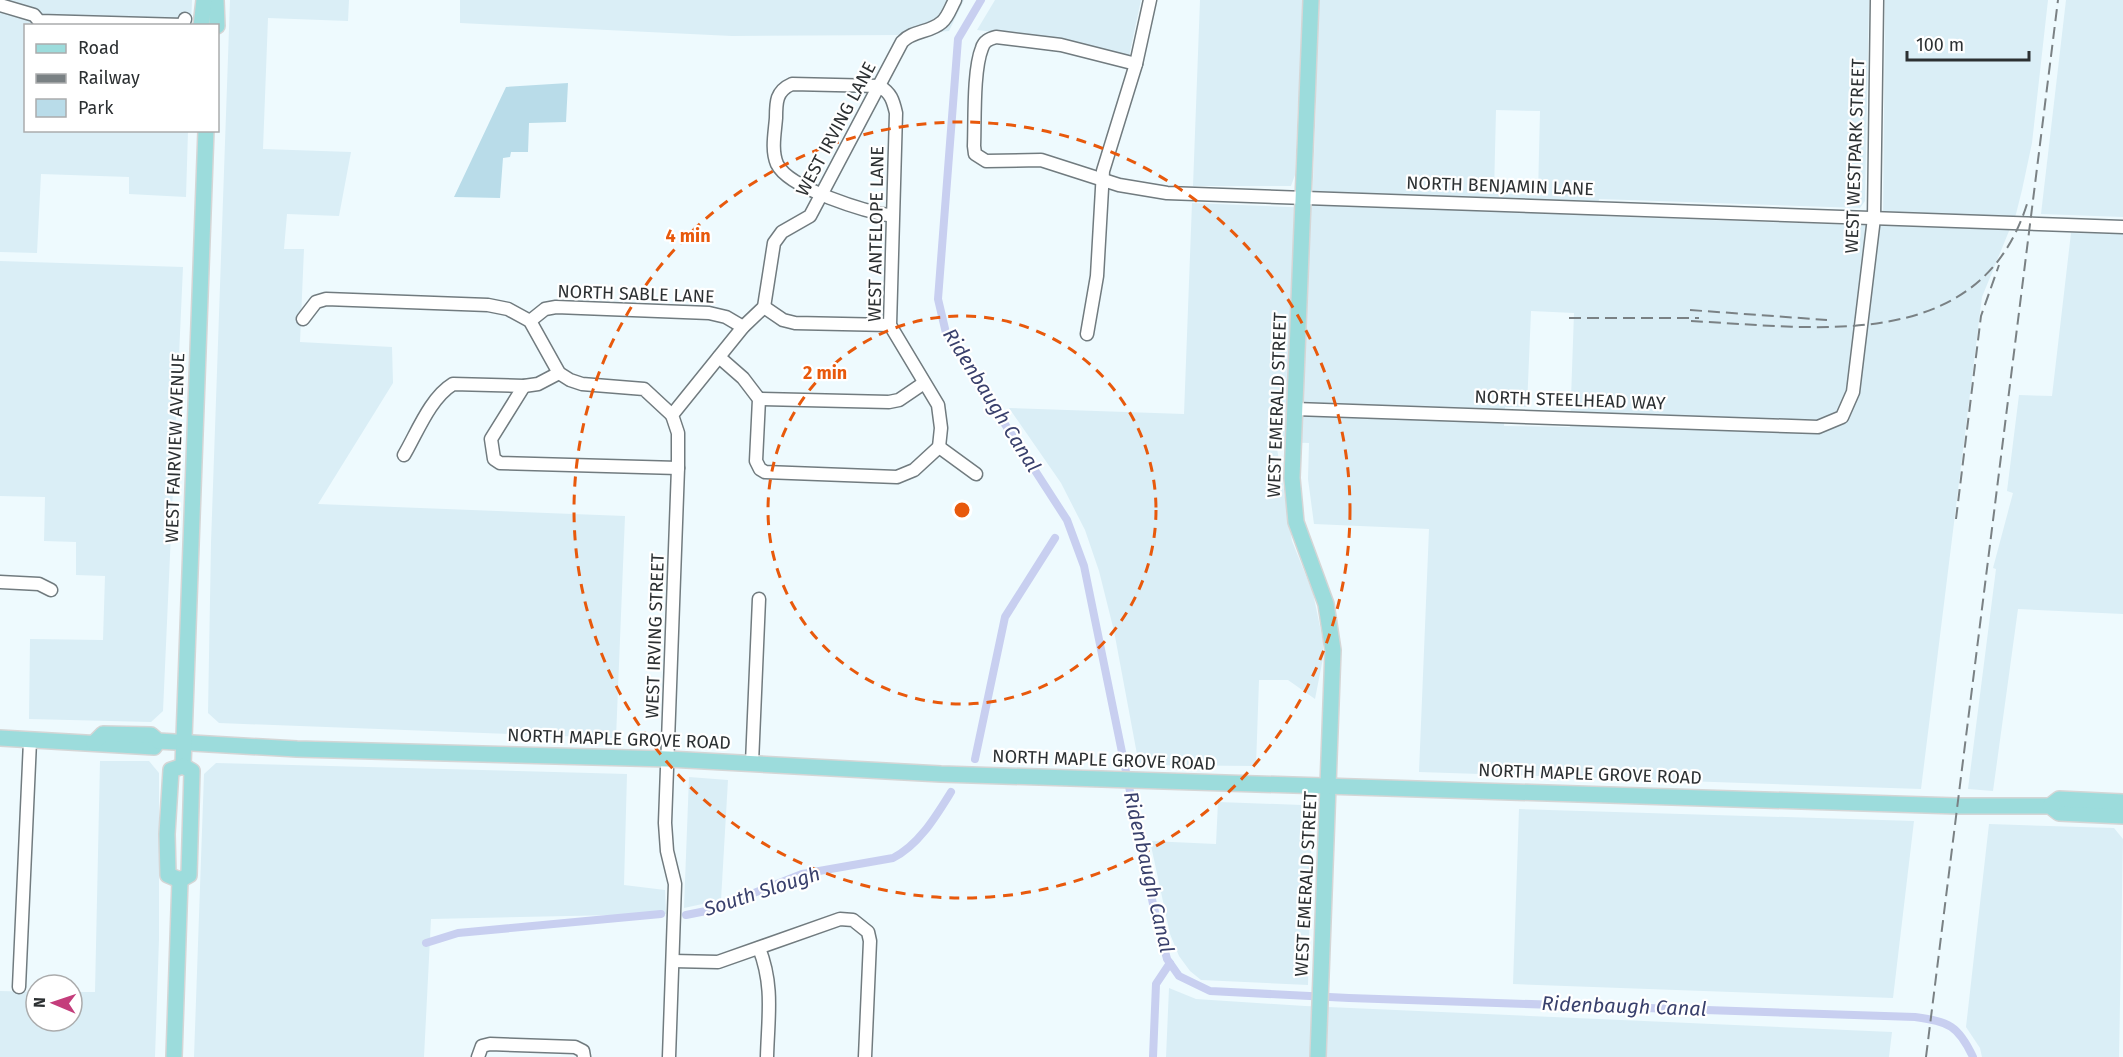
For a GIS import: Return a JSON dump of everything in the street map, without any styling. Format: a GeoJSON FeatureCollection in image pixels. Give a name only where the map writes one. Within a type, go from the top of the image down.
{"type":"FeatureCollection","features":[{"type":"Feature","properties":{"kind":"main road"},"geometry":{"type":"LineString","coordinates":[[203,24],[204,0]]}},
{"type":"Feature","properties":{"kind":"main road"},"geometry":{"type":"LineString","coordinates":[[216,0],[217,24]]}},
{"type":"Feature","properties":{"kind":"main road","name":"WEST EMERALD STREET"},"geometry":{"type":"LineString","coordinates":[[1311,0],[1292,500],[1300,534],[1326,604],[1332,642],[1330,785],[1318,1057]]}},
{"type":"Feature","properties":{"kind":"main road","name":"WEST FAIRVIEW AVENUE"},"geometry":{"type":"LineString","coordinates":[[183,766],[206,132]]}},
{"type":"Feature","properties":{"kind":"main road","name":"NORTH MAPLE GROVE ROAD"},"geometry":{"type":"LineString","coordinates":[[0,738],[94,743],[102,746],[154,747],[158,741],[184,741],[297,749],[668,759],[962,775],[1128,781],[1330,785],[1916,805],[2050,806],[2059,813],[2123,816]]}},
{"type":"Feature","properties":{"kind":"main road","name":"WEST FAIRVIEW AVENUE"},"geometry":{"type":"LineString","coordinates":[[183,766],[192,771],[189,875],[180,880],[168,875],[167,834],[171,770],[183,766]]}},
{"type":"Feature","properties":{"kind":"main road","name":"NORTH MAPLE GROVE ROAD"},"geometry":{"type":"LineString","coordinates":[[2050,806],[2059,799],[2123,802]]}},
{"type":"Feature","properties":{"kind":"main road","name":"WEST FAIRVIEW AVENUE"},"geometry":{"type":"LineString","coordinates":[[174,1057],[180,880]]}},
{"type":"Feature","properties":{"kind":"street","name":"WEST IRVING LANE"},"geometry":{"type":"LineString","coordinates":[[764,307],[774,243],[782,232],[810,216],[902,42],[914,33],[943,21],[955,0]]}},
{"type":"Feature","properties":{"kind":"street"},"geometry":{"type":"LineString","coordinates":[[1087,334],[1097,276],[1102,180],[1136,64],[1150,0]]}},
{"type":"Feature","properties":{"kind":"street","name":"WEST WESTPARK STREET"},"geometry":{"type":"LineString","coordinates":[[1842,417],[1853,392],[1874,218],[1877,0]]}},
{"type":"Feature","properties":{"kind":"street"},"geometry":{"type":"LineString","coordinates":[[0,5],[34,15],[40,13],[185,20],[203,24]]}},
{"type":"Feature","properties":{"kind":"street","name":"NORTH BENJAMIN LANE"},"geometry":{"type":"LineString","coordinates":[[1136,64],[1061,45],[996,37],[987,40],[982,46],[979,60],[975,154],[986,161],[1041,160],[1137,190],[1167,193],[2123,227]]}},
{"type":"Feature","properties":{"kind":"street"},"geometry":{"type":"LineString","coordinates":[[879,86],[792,84],[779,93],[776,100],[774,152],[778,165],[786,175],[822,194],[893,216]]}},
{"type":"Feature","properties":{"kind":"street","name":"WEST ANTELOPE LANE"},"geometry":{"type":"LineString","coordinates":[[879,86],[888,91],[896,113],[890,325],[938,405],[942,428],[939,447]]}},
{"type":"Feature","properties":{"kind":"street"},"geometry":{"type":"LineString","coordinates":[[303,319],[316,302],[326,299],[488,305],[508,309],[530,321],[559,373],[582,384],[644,389],[672,414],[678,433],[678,468],[500,462],[494,459],[491,439],[524,386]]}},
{"type":"Feature","properties":{"kind":"street","name":"NORTH SABLE LANE"},"geometry":{"type":"LineString","coordinates":[[530,321],[545,309],[556,307],[709,313],[726,317],[743,327]]}},
{"type":"Feature","properties":{"kind":"street"},"geometry":{"type":"LineString","coordinates":[[672,414],[743,327],[764,307],[783,320],[795,323],[890,325]]}},
{"type":"Feature","properties":{"kind":"street"},"geometry":{"type":"LineString","coordinates":[[719,357],[743,378],[759,399],[756,461],[760,469],[765,472],[897,477],[914,470],[939,447],[976,474]]}},
{"type":"Feature","properties":{"kind":"street"},"geometry":{"type":"LineString","coordinates":[[404,455],[436,400],[453,384],[524,386],[538,384],[559,373]]}},
{"type":"Feature","properties":{"kind":"street"},"geometry":{"type":"LineString","coordinates":[[759,399],[889,402],[899,400],[924,382]]}},
{"type":"Feature","properties":{"kind":"street","name":"NORTH STEELHEAD WAY"},"geometry":{"type":"LineString","coordinates":[[1295,409],[1818,427],[1842,417]]}},
{"type":"Feature","properties":{"kind":"street","name":"WEST IRVING STREET"},"geometry":{"type":"LineString","coordinates":[[669,1057],[675,884],[667,851],[665,823],[678,468]]}},
{"type":"Feature","properties":{"kind":"street"},"geometry":{"type":"LineString","coordinates":[[0,582],[39,584],[51,590]]}},
{"type":"Feature","properties":{"kind":"street"},"geometry":{"type":"LineString","coordinates":[[752,764],[759,599]]}},
{"type":"Feature","properties":{"kind":"street"},"geometry":{"type":"LineString","coordinates":[[19,987],[30,741]]}},
{"type":"Feature","properties":{"kind":"street"},"geometry":{"type":"LineString","coordinates":[[673,961],[718,962],[840,919],[853,920],[868,932],[870,941],[865,1057]]}},
{"type":"Feature","properties":{"kind":"street"},"geometry":{"type":"LineString","coordinates":[[759,948],[768,971],[770,985],[767,1057]]}},
{"type":"Feature","properties":{"kind":"street"},"geometry":{"type":"LineString","coordinates":[[480,1052],[490,1044],[575,1047],[583,1054]]}},
{"type":"Feature","properties":{"kind":"shaded area"},"geometry":{"type":"Polygon","coordinates":[[[0,0],[192,0],[191,24],[24,24],[24,132],[188,132],[186,197],[129,194],[129,177],[41,174],[37,253],[0,252],[0,0]]]}},
{"type":"Feature","properties":{"kind":"shaded area"},"geometry":{"type":"Polygon","coordinates":[[[230,0],[349,0],[348,21],[268,18],[263,149],[351,152],[339,216],[287,214],[284,249],[304,249],[300,342],[392,347],[393,383],[318,504],[625,516],[616,738],[219,723],[208,713],[211,543],[230,0]]]}},
{"type":"Feature","properties":{"kind":"shaded area"},"geometry":{"type":"Polygon","coordinates":[[[460,0],[964,0],[949,31],[899,35],[732,36],[460,23],[460,0]]]}},
{"type":"Feature","properties":{"kind":"shaded area"},"geometry":{"type":"Polygon","coordinates":[[[995,0],[1141,0],[1128,61],[1063,40],[977,30],[995,0]]]}},
{"type":"Feature","properties":{"kind":"shaded area"},"geometry":{"type":"Polygon","coordinates":[[[1200,0],[1869,0],[1865,201],[1860,208],[1599,199],[1598,216],[1883,226],[1885,0],[2048,0],[2032,143],[2022,190],[2016,214],[1982,297],[1921,789],[1419,772],[1429,529],[1314,524],[1308,479],[1309,443],[1276,442],[1292,541],[1313,593],[1323,641],[1323,658],[1315,699],[1288,680],[1259,680],[1256,766],[1139,765],[1114,631],[1099,571],[1085,530],[1061,483],[1009,408],[1184,414],[1192,203],[1312,208],[1316,102],[1298,102],[1295,175],[1291,186],[1193,186],[1200,0]],[[1496,110],[1494,193],[1538,195],[1540,111],[1496,110]],[[1531,311],[1527,407],[1505,407],[1504,426],[1570,427],[1574,313],[1531,311]]]}},
{"type":"Feature","properties":{"kind":"shaded area"},"geometry":{"type":"Polygon","coordinates":[[[2066,0],[2123,0],[2123,217],[2041,214],[2066,0]]]}},
{"type":"Feature","properties":{"kind":"shaded area"},"geometry":{"type":"Polygon","coordinates":[[[2071,233],[2123,234],[2123,614],[2018,609],[1993,791],[1968,789],[1996,569],[1993,568],[2013,493],[2007,491],[2019,395],[2052,396],[2071,233]]]}},
{"type":"Feature","properties":{"kind":"shaded area"},"geometry":{"type":"Polygon","coordinates":[[[0,261],[183,267],[163,711],[151,722],[29,719],[30,639],[103,640],[105,576],[76,575],[76,542],[44,541],[45,497],[0,496],[0,261]]]}},
{"type":"Feature","properties":{"kind":"shaded area"},"geometry":{"type":"Polygon","coordinates":[[[100,761],[149,761],[159,773],[159,939],[155,1057],[0,1057],[0,991],[24,992],[24,1033],[84,1033],[84,992],[95,992],[100,761]]]}},
{"type":"Feature","properties":{"kind":"shaded area"},"geometry":{"type":"Polygon","coordinates":[[[216,763],[627,774],[624,885],[665,890],[666,914],[431,919],[424,1057],[194,1057],[204,774],[216,763]]]}},
{"type":"Feature","properties":{"kind":"shaded area"},"geometry":{"type":"Polygon","coordinates":[[[689,777],[728,780],[721,900],[684,908],[689,777]]]}},
{"type":"Feature","properties":{"kind":"shaded area"},"geometry":{"type":"Polygon","coordinates":[[[1218,802],[1302,805],[1312,816],[1308,985],[1201,980],[1190,971],[1179,956],[1170,934],[1150,841],[1216,844],[1218,802]]]}},
{"type":"Feature","properties":{"kind":"shaded area"},"geometry":{"type":"Polygon","coordinates":[[[1519,809],[1914,821],[1893,998],[1513,984],[1519,809]]]}},
{"type":"Feature","properties":{"kind":"shaded area"},"geometry":{"type":"Polygon","coordinates":[[[1989,824],[2114,828],[2123,839],[2119,1057],[1982,1057],[1980,1048],[1966,1027],[1989,824]]]}},
{"type":"Feature","properties":{"kind":"shaded area"},"geometry":{"type":"Polygon","coordinates":[[[1169,988],[1196,999],[1305,1006],[1892,1032],[1889,1057],[1166,1057],[1169,988]]]}},
{"type":"Feature","properties":{"kind":"green space"},"geometry":{"type":"Polygon","coordinates":[[[568,83],[566,122],[529,123],[528,152],[511,152],[510,157],[503,158],[500,198],[454,197],[506,87],[568,83]]]}},
{"type":"Feature","properties":{"kind":"waterway","name":"Ridenbaugh Canal"},"geometry":{"type":"LineString","coordinates":[[981,0],[958,39],[938,299],[946,333],[1067,520],[1084,566],[1153,904],[1167,959],[1179,976],[1210,991],[1349,998],[1915,1017],[1944,1023],[1951,1027],[1968,1046],[1973,1057]]}},
{"type":"Feature","properties":{"kind":"waterway","name":"South Slough"},"geometry":{"type":"LineString","coordinates":[[975,759],[1005,617],[1055,538]]}},
{"type":"Feature","properties":{"kind":"waterway","name":"South Slough"},"geometry":{"type":"LineString","coordinates":[[686,915],[711,910],[802,874],[893,858],[919,838],[951,792]]}},
{"type":"Feature","properties":{"kind":"waterway","name":"South Slough"},"geometry":{"type":"LineString","coordinates":[[426,943],[458,933],[661,914]]}},
{"type":"Feature","properties":{"kind":"waterway"},"geometry":{"type":"LineString","coordinates":[[1153,1057],[1156,984],[1170,963]]}},
{"type":"Feature","properties":{"kind":"railway"},"geometry":{"type":"LineString","coordinates":[[1926,1057],[2058,0]]}},
{"type":"Feature","properties":{"kind":"railway"},"geometry":{"type":"LineString","coordinates":[[1691,321],[1789,327],[1839,327],[1887,322],[1932,309],[1972,287],[2004,253],[2027,204]]}},
{"type":"Feature","properties":{"kind":"railway"},"geometry":{"type":"LineString","coordinates":[[1956,519],[1981,316],[1999,265]]}},
{"type":"Feature","properties":{"kind":"railway"},"geometry":{"type":"LineString","coordinates":[[1690,310],[1827,320]]}},
{"type":"Feature","properties":{"kind":"railway"},"geometry":{"type":"LineString","coordinates":[[1569,318],[1699,318]]}}]}
